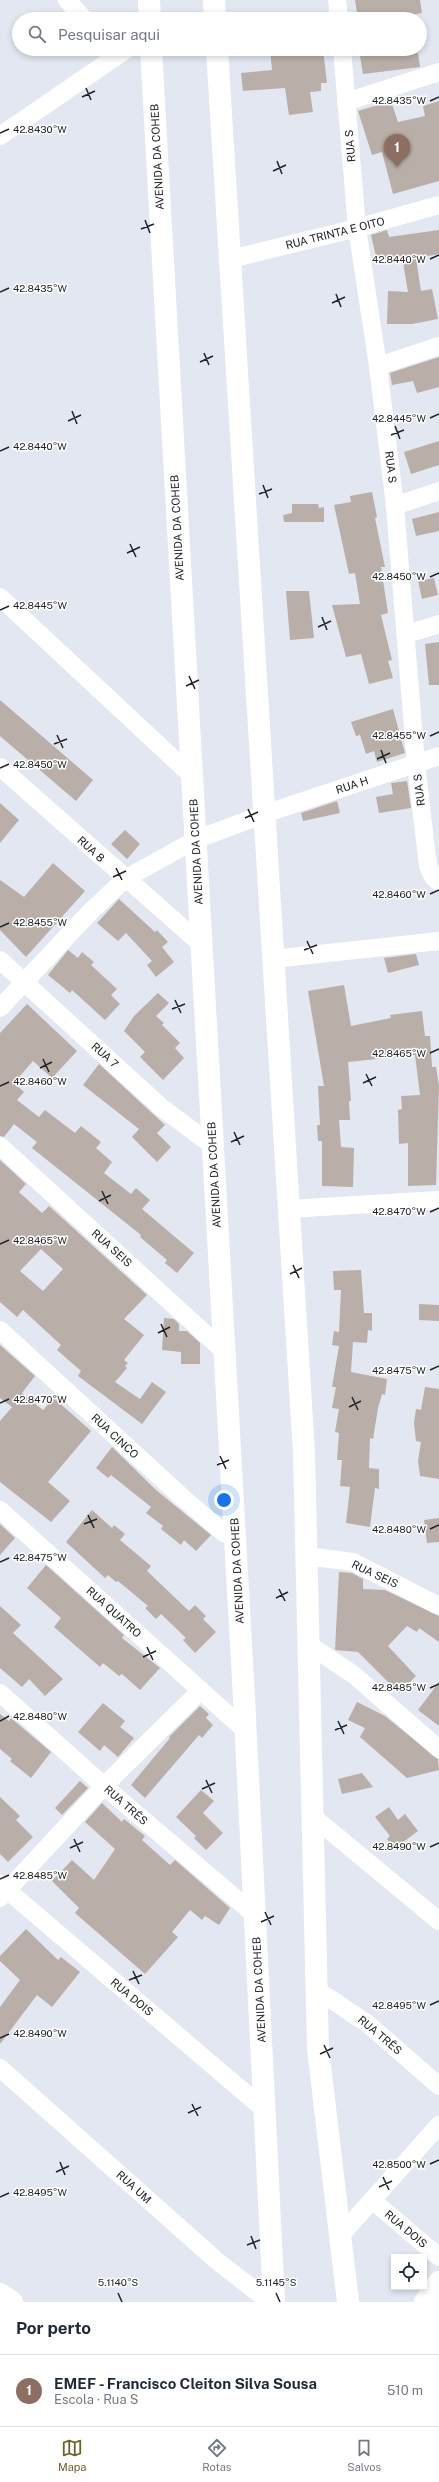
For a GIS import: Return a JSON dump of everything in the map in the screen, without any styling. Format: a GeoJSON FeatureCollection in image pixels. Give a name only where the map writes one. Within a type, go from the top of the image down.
{"type":"FeatureCollection","features":[{"type":"Feature","properties":{"kind":"main road"},"geometry":{"type":"LineString","coordinates":[[149,0],[150,12]]}},
{"type":"Feature","properties":{"kind":"main road"},"geometry":{"type":"LineString","coordinates":[[214,0],[215,12]]}},
{"type":"Feature","properties":{"kind":"main road","name":"AVENIDA DA COHEB"},"geometry":{"type":"LineString","coordinates":[[151,56],[246,1730],[274,2302]]}},
{"type":"Feature","properties":{"kind":"main road"},"geometry":{"type":"LineString","coordinates":[[217,56],[304,1453],[318,2049],[347,2298]]}},
{"type":"Feature","properties":{"kind":"main road"},"geometry":{"type":"LineString","coordinates":[[425,2302],[439,2282]]}},
{"type":"Feature","properties":{"kind":"main road"},"geometry":{"type":"LineString","coordinates":[[0,2294],[12,2302]]}},
{"type":"Feature","properties":{"kind":"street"},"geometry":{"type":"LineString","coordinates":[[67,0],[78,12]]}},
{"type":"Feature","properties":{"kind":"street"},"geometry":{"type":"LineString","coordinates":[[337,0],[338,12]]}},
{"type":"Feature","properties":{"kind":"street"},"geometry":{"type":"LineString","coordinates":[[0,136],[111,56]]}},
{"type":"Feature","properties":{"kind":"street","name":"RUA S"},"geometry":{"type":"LineString","coordinates":[[343,56],[357,228],[378,366],[396,506],[416,764],[428,866],[433,877],[439,882]]}},
{"type":"Feature","properties":{"kind":"street"},"geometry":{"type":"LineString","coordinates":[[346,102],[439,72]]}},
{"type":"Feature","properties":{"kind":"street","name":"RUA TRINTA E OITO"},"geometry":{"type":"LineString","coordinates":[[230,259],[357,228],[439,205]]}},
{"type":"Feature","properties":{"kind":"street"},"geometry":{"type":"LineString","coordinates":[[378,366],[439,346]]}},
{"type":"Feature","properties":{"kind":"street"},"geometry":{"type":"LineString","coordinates":[[396,506],[439,491]]}},
{"type":"Feature","properties":{"kind":"street"},"geometry":{"type":"LineString","coordinates":[[0,597],[191,775]]}},
{"type":"Feature","properties":{"kind":"street"},"geometry":{"type":"LineString","coordinates":[[407,634],[439,624]]}},
{"type":"Feature","properties":{"kind":"street","name":"RUA H"},"geometry":{"type":"LineString","coordinates":[[0,1008],[23,981],[125,879],[195,840],[264,814],[439,756]]}},
{"type":"Feature","properties":{"kind":"street","name":"RUA 8"},"geometry":{"type":"LineString","coordinates":[[0,768],[201,944]]}},
{"type":"Feature","properties":{"kind":"street"},"geometry":{"type":"LineString","coordinates":[[273,959],[439,941]]}},
{"type":"Feature","properties":{"kind":"street","name":"RUA 7"},"geometry":{"type":"LineString","coordinates":[[0,960],[161,1107],[213,1146]]}},
{"type":"Feature","properties":{"kind":"street","name":"RUA SEIS"},"geometry":{"type":"LineString","coordinates":[[0,1146],[224,1351]]}},
{"type":"Feature","properties":{"kind":"street"},"geometry":{"type":"LineString","coordinates":[[288,1209],[439,1200]]}},
{"type":"Feature","properties":{"kind":"street","name":"RUA CINCO"},"geometry":{"type":"LineString","coordinates":[[0,1330],[183,1498],[224,1533],[235,1536]]}},
{"type":"Feature","properties":{"kind":"street","name":"RUA QUATRO"},"geometry":{"type":"LineString","coordinates":[[0,1510],[246,1730]]}},
{"type":"Feature","properties":{"kind":"street","name":"RUA SEIS"},"geometry":{"type":"LineString","coordinates":[[306,1556],[353,1562],[439,1606]]}},
{"type":"Feature","properties":{"kind":"street"},"geometry":{"type":"LineString","coordinates":[[308,1644],[354,1675],[439,1749]]}},
{"type":"Feature","properties":{"kind":"street"},"geometry":{"type":"LineString","coordinates":[[2,1891],[104,1786],[201,1690]]}},
{"type":"Feature","properties":{"kind":"street","name":"RUA TRÊS"},"geometry":{"type":"LineString","coordinates":[[0,1693],[104,1786],[255,1915]]}},
{"type":"Feature","properties":{"kind":"street"},"geometry":{"type":"LineString","coordinates":[[312,1816],[439,1921]]}},
{"type":"Feature","properties":{"kind":"street","name":"RUA DOIS"},"geometry":{"type":"LineString","coordinates":[[2,1891],[265,2110]]}},
{"type":"Feature","properties":{"kind":"street","name":"RUA TRÊS"},"geometry":{"type":"LineString","coordinates":[[317,1990],[368,2024],[439,2086]]}},
{"type":"Feature","properties":{"kind":"street","name":"RUA UM"},"geometry":{"type":"LineString","coordinates":[[0,2068],[217,2261],[270,2302]]}},
{"type":"Feature","properties":{"kind":"street"},"geometry":{"type":"LineString","coordinates":[[340,2236],[439,2125]]}},
{"type":"Feature","properties":{"kind":"street","name":"RUA DOIS"},"geometry":{"type":"LineString","coordinates":[[372,2200],[439,2257]]}},
{"type":"Feature","properties":{"kind":"building"},"geometry":{"type":"Polygon","coordinates":[[[355,0],[420,0],[422,12],[357,12],[355,0]]]}},
{"type":"Feature","properties":{"kind":"building"},"geometry":{"type":"Polygon","coordinates":[[[271,56],[324,56],[327,83],[321,83],[321,91],[310,92],[313,112],[289,115],[285,88],[243,91],[241,73],[272,70],[271,56]]]}},
{"type":"Feature","properties":{"kind":"building"},"geometry":{"type":"Polygon","coordinates":[[[360,56],[418,56],[420,67],[363,74],[360,56]]]}},
{"type":"Feature","properties":{"kind":"building"},"geometry":{"type":"Polygon","coordinates":[[[391,101],[398,122],[425,116],[423,106],[439,101],[439,181],[393,194],[382,152],[372,155],[358,111],[391,101]]]}},
{"type":"Feature","properties":{"kind":"building"},"geometry":{"type":"Polygon","coordinates":[[[387,230],[389,237],[439,230],[439,254],[416,258],[421,291],[432,289],[438,319],[412,324],[387,324],[388,291],[408,292],[402,256],[377,261],[371,235],[387,230]]]}},
{"type":"Feature","properties":{"kind":"building"},"geometry":{"type":"Polygon","coordinates":[[[439,357],[439,387],[417,393],[413,381],[392,385],[390,373],[439,357]]]}},
{"type":"Feature","properties":{"kind":"building"},"geometry":{"type":"Polygon","coordinates":[[[439,441],[439,465],[411,474],[404,452],[439,441]]]}},
{"type":"Feature","properties":{"kind":"building"},"geometry":{"type":"Polygon","coordinates":[[[372,492],[377,517],[375,518],[385,567],[381,567],[388,613],[381,615],[392,660],[388,661],[393,678],[369,684],[361,654],[346,657],[332,605],[360,604],[355,573],[349,574],[334,505],[351,502],[350,496],[372,492]]]}},
{"type":"Feature","properties":{"kind":"building"},"geometry":{"type":"Polygon","coordinates":[[[292,504],[318,504],[319,508],[324,507],[324,522],[284,522],[283,515],[292,513],[292,504]]]}},
{"type":"Feature","properties":{"kind":"building"},"geometry":{"type":"Polygon","coordinates":[[[439,512],[439,531],[416,536],[412,519],[439,512]]]}},
{"type":"Feature","properties":{"kind":"building"},"geometry":{"type":"Polygon","coordinates":[[[434,578],[438,595],[422,599],[418,581],[434,578]]]}},
{"type":"Feature","properties":{"kind":"building"},"geometry":{"type":"Polygon","coordinates":[[[286,591],[309,591],[314,638],[290,640],[286,591]]]}},
{"type":"Feature","properties":{"kind":"building"},"geometry":{"type":"Polygon","coordinates":[[[439,642],[439,685],[429,685],[425,644],[439,642]]]}},
{"type":"Feature","properties":{"kind":"building"},"geometry":{"type":"Polygon","coordinates":[[[0,700],[93,780],[76,801],[0,736],[0,700]]]}},
{"type":"Feature","properties":{"kind":"building"},"geometry":{"type":"Polygon","coordinates":[[[393,709],[405,753],[377,762],[374,751],[366,754],[360,735],[356,736],[351,722],[393,709]]]}},
{"type":"Feature","properties":{"kind":"building"},"geometry":{"type":"Polygon","coordinates":[[[407,781],[411,808],[379,813],[376,797],[393,794],[391,783],[407,781]]]}},
{"type":"Feature","properties":{"kind":"building"},"geometry":{"type":"Polygon","coordinates":[[[337,801],[340,813],[303,821],[301,813],[337,801]]]}},
{"type":"Feature","properties":{"kind":"building"},"geometry":{"type":"Polygon","coordinates":[[[0,803],[19,820],[0,843],[0,803]]]}},
{"type":"Feature","properties":{"kind":"building"},"geometry":{"type":"Polygon","coordinates":[[[125,830],[140,844],[127,859],[111,844],[125,830]]]}},
{"type":"Feature","properties":{"kind":"building"},"geometry":{"type":"Polygon","coordinates":[[[53,863],[85,891],[26,957],[0,930],[0,880],[24,897],[53,863]]]}},
{"type":"Feature","properties":{"kind":"building"},"geometry":{"type":"Polygon","coordinates":[[[119,899],[155,932],[157,930],[168,942],[162,947],[174,962],[156,977],[147,965],[152,961],[126,933],[118,941],[97,923],[119,899]]]}},
{"type":"Feature","properties":{"kind":"building"},"geometry":{"type":"Polygon","coordinates":[[[68,950],[78,958],[82,952],[94,962],[91,965],[117,989],[111,995],[120,1004],[105,1020],[72,990],[70,993],[48,975],[68,950]]]}},
{"type":"Feature","properties":{"kind":"building"},"geometry":{"type":"Polygon","coordinates":[[[416,954],[419,965],[388,973],[384,958],[416,954]]]}},
{"type":"Feature","properties":{"kind":"building"},"geometry":{"type":"Polygon","coordinates":[[[344,985],[351,1026],[391,1018],[390,1015],[422,1011],[425,1036],[430,1036],[432,1067],[436,1067],[439,1086],[436,1185],[408,1186],[408,1143],[399,1144],[398,1110],[402,1109],[401,1096],[420,1095],[415,1055],[348,1062],[351,1101],[349,1101],[350,1120],[339,1120],[341,1147],[354,1148],[353,1187],[322,1186],[322,1141],[318,1141],[317,1125],[320,1125],[318,1086],[324,1086],[308,991],[344,985]]]}},
{"type":"Feature","properties":{"kind":"building"},"geometry":{"type":"Polygon","coordinates":[[[158,993],[169,1003],[156,1016],[164,1023],[162,1025],[180,1043],[175,1048],[184,1058],[163,1080],[140,1057],[145,1052],[124,1031],[134,1016],[158,993]]]}},
{"type":"Feature","properties":{"kind":"building"},"geometry":{"type":"Polygon","coordinates":[[[27,1004],[77,1051],[52,1078],[33,1061],[14,1083],[24,1092],[17,1100],[39,1117],[45,1110],[75,1133],[81,1126],[101,1142],[96,1148],[112,1162],[104,1173],[131,1194],[136,1188],[150,1200],[142,1209],[194,1253],[177,1273],[165,1263],[167,1260],[140,1237],[141,1235],[32,1148],[37,1142],[14,1124],[4,1137],[0,1136],[0,1033],[27,1004]]]}},
{"type":"Feature","properties":{"kind":"building"},"geometry":{"type":"Polygon","coordinates":[[[99,1064],[165,1125],[157,1133],[171,1147],[157,1162],[132,1137],[139,1129],[83,1085],[99,1064]]]}},
{"type":"Feature","properties":{"kind":"building"},"geometry":{"type":"Polygon","coordinates":[[[0,1160],[26,1184],[19,1192],[42,1213],[49,1206],[147,1295],[124,1319],[144,1335],[124,1360],[128,1363],[125,1366],[127,1368],[115,1382],[140,1399],[152,1382],[166,1392],[142,1424],[78,1376],[81,1371],[57,1350],[61,1345],[23,1310],[17,1317],[0,1302],[0,1160]],[[41,1249],[20,1271],[43,1291],[63,1269],[41,1249]]]}},
{"type":"Feature","properties":{"kind":"building"},"geometry":{"type":"Polygon","coordinates":[[[361,1270],[364,1313],[372,1313],[372,1331],[368,1330],[367,1343],[353,1342],[351,1372],[387,1379],[385,1395],[382,1394],[378,1408],[373,1439],[370,1438],[369,1468],[379,1469],[379,1489],[375,1488],[370,1527],[346,1523],[350,1487],[340,1486],[342,1460],[337,1460],[339,1433],[335,1432],[339,1409],[332,1408],[336,1387],[332,1387],[339,1346],[332,1345],[334,1331],[339,1332],[341,1290],[334,1290],[333,1271],[361,1270]]]}},
{"type":"Feature","properties":{"kind":"building"},"geometry":{"type":"Polygon","coordinates":[[[419,1304],[439,1305],[439,1321],[419,1320],[419,1304]]]}},
{"type":"Feature","properties":{"kind":"building"},"geometry":{"type":"Polygon","coordinates":[[[164,1318],[174,1319],[179,1324],[179,1331],[187,1331],[200,1343],[200,1364],[181,1364],[181,1352],[162,1350],[164,1318]]]}},
{"type":"Feature","properties":{"kind":"building"},"geometry":{"type":"Polygon","coordinates":[[[0,1345],[35,1376],[22,1393],[43,1410],[54,1398],[91,1431],[48,1482],[70,1501],[51,1522],[0,1482],[0,1421],[12,1407],[0,1398],[0,1345]]]}},
{"type":"Feature","properties":{"kind":"building"},"geometry":{"type":"Polygon","coordinates":[[[425,1387],[439,1389],[439,1479],[420,1476],[418,1461],[421,1442],[416,1441],[414,1423],[416,1409],[421,1410],[425,1387]]]}},
{"type":"Feature","properties":{"kind":"building"},"geometry":{"type":"Polygon","coordinates":[[[112,1447],[156,1490],[211,1535],[196,1551],[184,1540],[181,1545],[161,1529],[163,1526],[146,1513],[151,1507],[111,1475],[108,1478],[96,1468],[112,1447]]]}},
{"type":"Feature","properties":{"kind":"building"},"geometry":{"type":"Polygon","coordinates":[[[92,1510],[112,1528],[114,1525],[125,1534],[120,1540],[151,1566],[147,1571],[189,1611],[195,1605],[206,1616],[203,1619],[216,1632],[195,1653],[183,1640],[186,1638],[161,1614],[156,1619],[145,1608],[148,1606],[118,1581],[116,1582],[108,1575],[105,1578],[66,1542],[92,1510]]]}},
{"type":"Feature","properties":{"kind":"building"},"geometry":{"type":"Polygon","coordinates":[[[439,1518],[439,1542],[427,1543],[424,1520],[439,1518]]]}},
{"type":"Feature","properties":{"kind":"building"},"geometry":{"type":"Polygon","coordinates":[[[0,1524],[15,1538],[0,1555],[0,1524]]]}},
{"type":"Feature","properties":{"kind":"building"},"geometry":{"type":"Polygon","coordinates":[[[46,1565],[124,1635],[122,1638],[160,1668],[140,1690],[122,1674],[119,1676],[103,1663],[100,1667],[54,1627],[61,1618],[27,1588],[46,1565]]]}},
{"type":"Feature","properties":{"kind":"building"},"geometry":{"type":"Polygon","coordinates":[[[339,1572],[352,1573],[363,1579],[363,1589],[385,1590],[439,1616],[439,1642],[419,1628],[417,1632],[407,1626],[388,1646],[416,1676],[399,1693],[358,1652],[335,1650],[339,1572]]]}},
{"type":"Feature","properties":{"kind":"building"},"geometry":{"type":"Polygon","coordinates":[[[0,1606],[21,1625],[13,1633],[63,1679],[45,1696],[29,1679],[22,1687],[0,1668],[0,1606]]]}},
{"type":"Feature","properties":{"kind":"building"},"geometry":{"type":"Polygon","coordinates":[[[439,1682],[439,1726],[418,1710],[439,1682]]]}},
{"type":"Feature","properties":{"kind":"building"},"geometry":{"type":"Polygon","coordinates":[[[357,1702],[385,1716],[438,1759],[439,1770],[407,1778],[360,1737],[365,1728],[348,1720],[357,1702]]]}},
{"type":"Feature","properties":{"kind":"building"},"geometry":{"type":"Polygon","coordinates":[[[103,1703],[125,1721],[120,1727],[134,1738],[118,1757],[104,1745],[100,1751],[78,1732],[103,1703]]]}},
{"type":"Feature","properties":{"kind":"building"},"geometry":{"type":"Polygon","coordinates":[[[200,1706],[209,1714],[206,1718],[213,1725],[202,1738],[199,1735],[145,1798],[131,1785],[170,1738],[169,1737],[200,1706]]]}},
{"type":"Feature","properties":{"kind":"building"},"geometry":{"type":"Polygon","coordinates":[[[0,1714],[9,1721],[11,1718],[51,1752],[31,1778],[10,1761],[12,1759],[0,1749],[0,1714]]]}},
{"type":"Feature","properties":{"kind":"building"},"geometry":{"type":"Polygon","coordinates":[[[362,1773],[373,1787],[342,1794],[338,1779],[362,1773]]]}},
{"type":"Feature","properties":{"kind":"building"},"geometry":{"type":"Polygon","coordinates":[[[80,1781],[88,1788],[62,1815],[55,1808],[80,1781]]]}},
{"type":"Feature","properties":{"kind":"building"},"geometry":{"type":"Polygon","coordinates":[[[201,1790],[214,1801],[203,1813],[223,1833],[206,1850],[194,1838],[196,1836],[176,1817],[201,1790]]]}},
{"type":"Feature","properties":{"kind":"building"},"geometry":{"type":"Polygon","coordinates":[[[0,1797],[20,1816],[16,1820],[33,1837],[8,1862],[0,1854],[0,1797]]]}},
{"type":"Feature","properties":{"kind":"building"},"geometry":{"type":"Polygon","coordinates":[[[102,1803],[122,1822],[124,1819],[145,1836],[142,1840],[170,1865],[175,1860],[230,1908],[219,1925],[205,1916],[202,1920],[190,1910],[172,1932],[178,1937],[145,1974],[75,1913],[79,1908],[52,1881],[72,1860],[94,1880],[115,1849],[85,1822],[102,1803]]]}},
{"type":"Feature","properties":{"kind":"building"},"geometry":{"type":"Polygon","coordinates":[[[389,1807],[398,1820],[405,1814],[418,1831],[394,1849],[387,1839],[390,1836],[375,1817],[389,1807]]]}},
{"type":"Feature","properties":{"kind":"building"},"geometry":{"type":"Polygon","coordinates":[[[26,1929],[58,1960],[61,1957],[80,1972],[52,2007],[37,1995],[0,2044],[0,2007],[20,1980],[0,1961],[0,1956],[26,1929]]]}},
{"type":"Feature","properties":{"kind":"place","name":"EMEF - Francisco Cleiton Silva Sousa"},"geometry":{"type":"Point","coordinates":[397,167]}}]}
